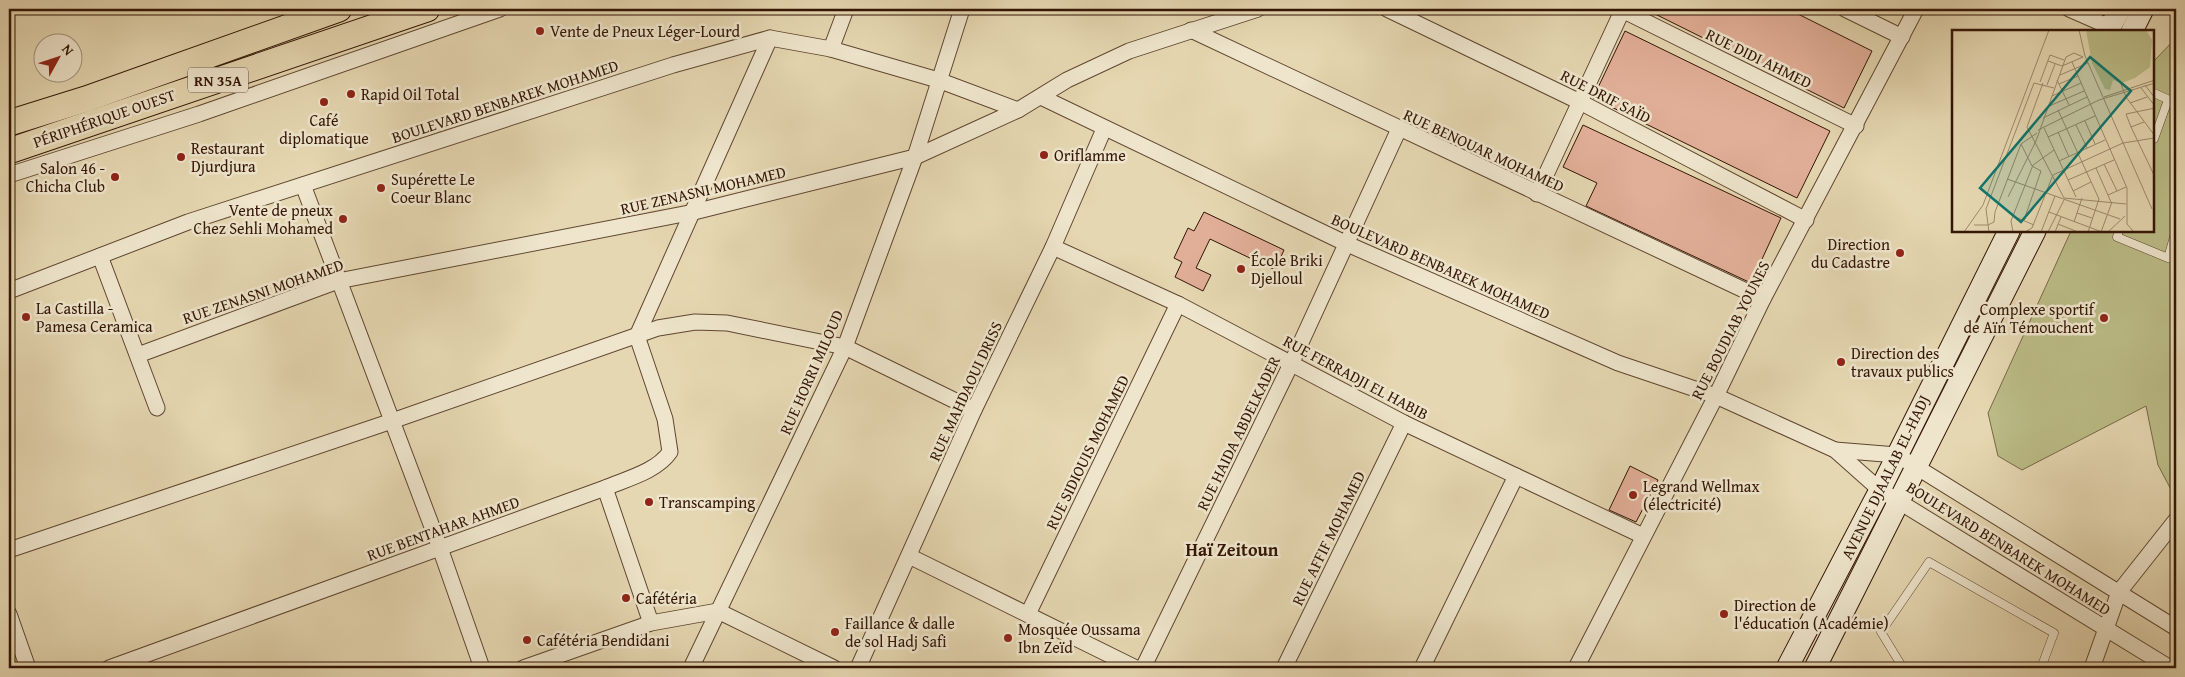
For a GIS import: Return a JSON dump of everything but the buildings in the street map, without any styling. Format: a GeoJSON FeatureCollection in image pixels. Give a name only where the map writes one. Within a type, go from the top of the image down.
{"type":"FeatureCollection","features":[{"type":"Feature","properties":{"kind":"highway","name":"PÉRIPHÉRIQUE OUEST"},"geometry":{"type":"LineString","coordinates":[[9,123],[86,99],[339,9]]}},
{"type":"Feature","properties":{"kind":"highway","name":"PÉRIPHÉRIQUE OUEST"},"geometry":{"type":"LineString","coordinates":[[9,151],[427,9]]}},
{"type":"Feature","properties":{"kind":"main road"},"geometry":{"type":"LineString","coordinates":[[2132,30],[2143,9]]}},
{"type":"Feature","properties":{"kind":"main road","name":"AVENUE DJAALAB EL-HADJ"},"geometry":{"type":"LineString","coordinates":[[1787,668],[1880,490],[2008,232]]}},
{"type":"Feature","properties":{"kind":"main road","name":"AVENUE DJAALAB EL-HADJ"},"geometry":{"type":"LineString","coordinates":[[1815,668],[2034,232]]}},
{"type":"Feature","properties":{"kind":"street"},"geometry":{"type":"LineString","coordinates":[[9,175],[207,111],[500,9]]}},
{"type":"Feature","properties":{"kind":"street"},"geometry":{"type":"LineString","coordinates":[[831,49],[846,9]]}},
{"type":"Feature","properties":{"kind":"street","name":"RUE HORRI MILOUD"},"geometry":{"type":"LineString","coordinates":[[691,668],[845,347],[915,157],[962,9]]}},
{"type":"Feature","properties":{"kind":"street","name":"RUE ZENASNI MOHAMED"},"geometry":{"type":"LineString","coordinates":[[138,355],[338,281],[694,212],[915,157],[1018,110],[1067,80],[1129,51],[1258,9]]}},
{"type":"Feature","properties":{"kind":"street","name":"RUE DRIF SAÏD"},"geometry":{"type":"LineString","coordinates":[[1387,9],[1580,102],[1806,220]]}},
{"type":"Feature","properties":{"kind":"street"},"geometry":{"type":"LineString","coordinates":[[1537,194],[1622,9]]}},
{"type":"Feature","properties":{"kind":"street","name":"RUE DIDI AHMED"},"geometry":{"type":"LineString","coordinates":[[1622,9],[1856,126]]}},
{"type":"Feature","properties":{"kind":"street"},"geometry":{"type":"LineString","coordinates":[[1845,9],[1902,36]]}},
{"type":"Feature","properties":{"kind":"street","name":"RUE BOUDIAB YOUNES"},"geometry":{"type":"LineString","coordinates":[[1576,668],[1716,396],[1763,299],[1856,126],[1916,9]]}},
{"type":"Feature","properties":{"kind":"street"},"geometry":{"type":"LineString","coordinates":[[2069,9],[2112,22]]}},
{"type":"Feature","properties":{"kind":"street","name":"RUE BENOUAR MOHAMED"},"geometry":{"type":"LineString","coordinates":[[1191,30],[1763,299]]}},
{"type":"Feature","properties":{"kind":"street"},"geometry":{"type":"LineString","coordinates":[[637,336],[694,212],[770,38]]}},
{"type":"Feature","properties":{"kind":"street","name":"BOULEVARD BENBAREK MOHAMED"},"geometry":{"type":"LineString","coordinates":[[9,291],[188,222],[672,65],[770,38],[831,49],[938,80],[1018,110]]}},
{"type":"Feature","properties":{"kind":"street","name":"BOULEVARD BENBAREK MOHAMED"},"geometry":{"type":"LineString","coordinates":[[1040,96],[1104,129],[1345,243],[1618,364],[1716,396],[1835,450],[1880,490],[1900,500],[2170,668]]}},
{"type":"Feature","properties":{"kind":"street","name":"RUE MAHDAOUI DRISS"},"geometry":{"type":"LineString","coordinates":[[858,668],[974,410],[1053,247],[1104,129]]}},
{"type":"Feature","properties":{"kind":"street","name":"RUE HAIDA ABDELKADER"},"geometry":{"type":"LineString","coordinates":[[1143,668],[1292,362],[1399,129]]}},
{"type":"Feature","properties":{"kind":"street"},"geometry":{"type":"LineString","coordinates":[[303,185],[440,548],[482,668]]}},
{"type":"Feature","properties":{"kind":"street","name":"RUE FERRADJI EL HABIB"},"geometry":{"type":"LineString","coordinates":[[1053,247],[1178,304],[1292,362],[1404,423],[1643,536]]}},
{"type":"Feature","properties":{"kind":"street"},"geometry":{"type":"LineString","coordinates":[[100,256],[156,408]]}},
{"type":"Feature","properties":{"kind":"street","name":"RUE SIDIOUIS MOHAMED"},"geometry":{"type":"LineString","coordinates":[[1028,614],[1178,304]]}},
{"type":"Feature","properties":{"kind":"street"},"geometry":{"type":"LineString","coordinates":[[9,550],[392,421],[658,328],[695,322],[727,323],[845,347],[974,410]]}},
{"type":"Feature","properties":{"kind":"street","name":"RUE BENTAHAR AHMED"},"geometry":{"type":"LineString","coordinates":[[109,668],[605,488],[665,460],[670,452],[665,419],[637,336]]}},
{"type":"Feature","properties":{"kind":"street","name":"RUE AFFIF MOHAMED"},"geometry":{"type":"LineString","coordinates":[[1284,668],[1404,423]]}},
{"type":"Feature","properties":{"kind":"street","name":"BOULEVARD BENBAREK MOHAMED"},"geometry":{"type":"LineString","coordinates":[[1835,450],[1897,455],[2176,628]]}},
{"type":"Feature","properties":{"kind":"street"},"geometry":{"type":"LineString","coordinates":[[1422,668],[1516,476]]}},
{"type":"Feature","properties":{"kind":"street"},"geometry":{"type":"LineString","coordinates":[[605,488],[651,623]]}},
{"type":"Feature","properties":{"kind":"street"},"geometry":{"type":"LineString","coordinates":[[2092,668],[2119,592],[2176,520]]}},
{"type":"Feature","properties":{"kind":"street"},"geometry":{"type":"LineString","coordinates":[[909,556],[1136,668]]}},
{"type":"Feature","properties":{"kind":"street"},"geometry":{"type":"LineString","coordinates":[[523,668],[651,623],[718,611],[834,668]]}},
{"type":"Feature","properties":{"kind":"street"},"geometry":{"type":"LineString","coordinates":[[9,614],[28,668]]}},
{"type":"Feature","properties":{"kind":"lane"},"geometry":{"type":"LineString","coordinates":[[2155,94],[2176,103]]}},
{"type":"Feature","properties":{"kind":"lane"},"geometry":{"type":"LineString","coordinates":[[2155,136],[2168,100]]}},
{"type":"Feature","properties":{"kind":"lane"},"geometry":{"type":"LineString","coordinates":[[2119,232],[2117,238],[2168,258],[2176,230]]}},
{"type":"Feature","properties":{"kind":"lane"},"geometry":{"type":"LineString","coordinates":[[1903,668],[1881,632],[1929,562],[2054,633],[2041,668]]}},
{"type":"Feature","properties":{"kind":"green space","name":"Complexe sportif de Aïn Témouchent"},"geometry":{"type":"Polygon","coordinates":[[[2176,38],[2176,499],[2158,465],[2146,406],[2022,470],[1998,456],[1988,413],[2071,232],[2155,232],[2155,60],[2176,38]]]}},
{"type":"Feature","properties":{"kind":"place","name":"Vente de Pneux Léger-Lourd"},"geometry":{"type":"Point","coordinates":[540,31]}},
{"type":"Feature","properties":{"kind":"place","name":"Rapid Oil Total"},"geometry":{"type":"Point","coordinates":[351,94]}},
{"type":"Feature","properties":{"kind":"place","name":"Café diplomatique"},"geometry":{"type":"Point","coordinates":[324,102]}},
{"type":"Feature","properties":{"kind":"place","name":"Oriflamme"},"geometry":{"type":"Point","coordinates":[1044,155]}},
{"type":"Feature","properties":{"kind":"place","name":"Restaurant Djurdjura"},"geometry":{"type":"Point","coordinates":[181,157]}},
{"type":"Feature","properties":{"kind":"place","name":"Salon 46 - Chicha Club"},"geometry":{"type":"Point","coordinates":[115,177]}},
{"type":"Feature","properties":{"kind":"place","name":"Supérette Le Coeur Blanc"},"geometry":{"type":"Point","coordinates":[381,188]}},
{"type":"Feature","properties":{"kind":"place","name":"Vente de pneux Chez Sehli Mohamed"},"geometry":{"type":"Point","coordinates":[343,219]}},
{"type":"Feature","properties":{"kind":"place","name":"Direction du Cadastre"},"geometry":{"type":"Point","coordinates":[1900,253]}},
{"type":"Feature","properties":{"kind":"place","name":"École Briki Djelloul"},"geometry":{"type":"Point","coordinates":[1241,269]}},
{"type":"Feature","properties":{"kind":"place","name":"La Castilla - Pamesa Ceramica"},"geometry":{"type":"Point","coordinates":[26,317]}},
{"type":"Feature","properties":{"kind":"place","name":"Complexe sportif de Aïn Témouchent"},"geometry":{"type":"Point","coordinates":[2104,318]}},
{"type":"Feature","properties":{"kind":"place","name":"Direction des travaux publics"},"geometry":{"type":"Point","coordinates":[1841,362]}},
{"type":"Feature","properties":{"kind":"place","name":"Legrand Wellmax (électricité)"},"geometry":{"type":"Point","coordinates":[1633,495]}},
{"type":"Feature","properties":{"kind":"place","name":"Transcamping"},"geometry":{"type":"Point","coordinates":[649,502]}},
{"type":"Feature","properties":{"kind":"place","name":"Cafétéria"},"geometry":{"type":"Point","coordinates":[626,598]}},
{"type":"Feature","properties":{"kind":"place","name":"Direction de l'éducation (Académie)"},"geometry":{"type":"Point","coordinates":[1724,614]}},
{"type":"Feature","properties":{"kind":"place","name":"Faillance & dalle de sol Hadj Safi"},"geometry":{"type":"Point","coordinates":[835,632]}},
{"type":"Feature","properties":{"kind":"place","name":"Mosquée Oussama Ibn Zeïd"},"geometry":{"type":"Point","coordinates":[1008,638]}},
{"type":"Feature","properties":{"kind":"place","name":"Cafétéria Bendidani"},"geometry":{"type":"Point","coordinates":[527,640]}},
{"type":"Feature","properties":{"kind":"district","name":"Haï Zeitoun"},"geometry":{"type":"Point","coordinates":[1232,549]}}]}
